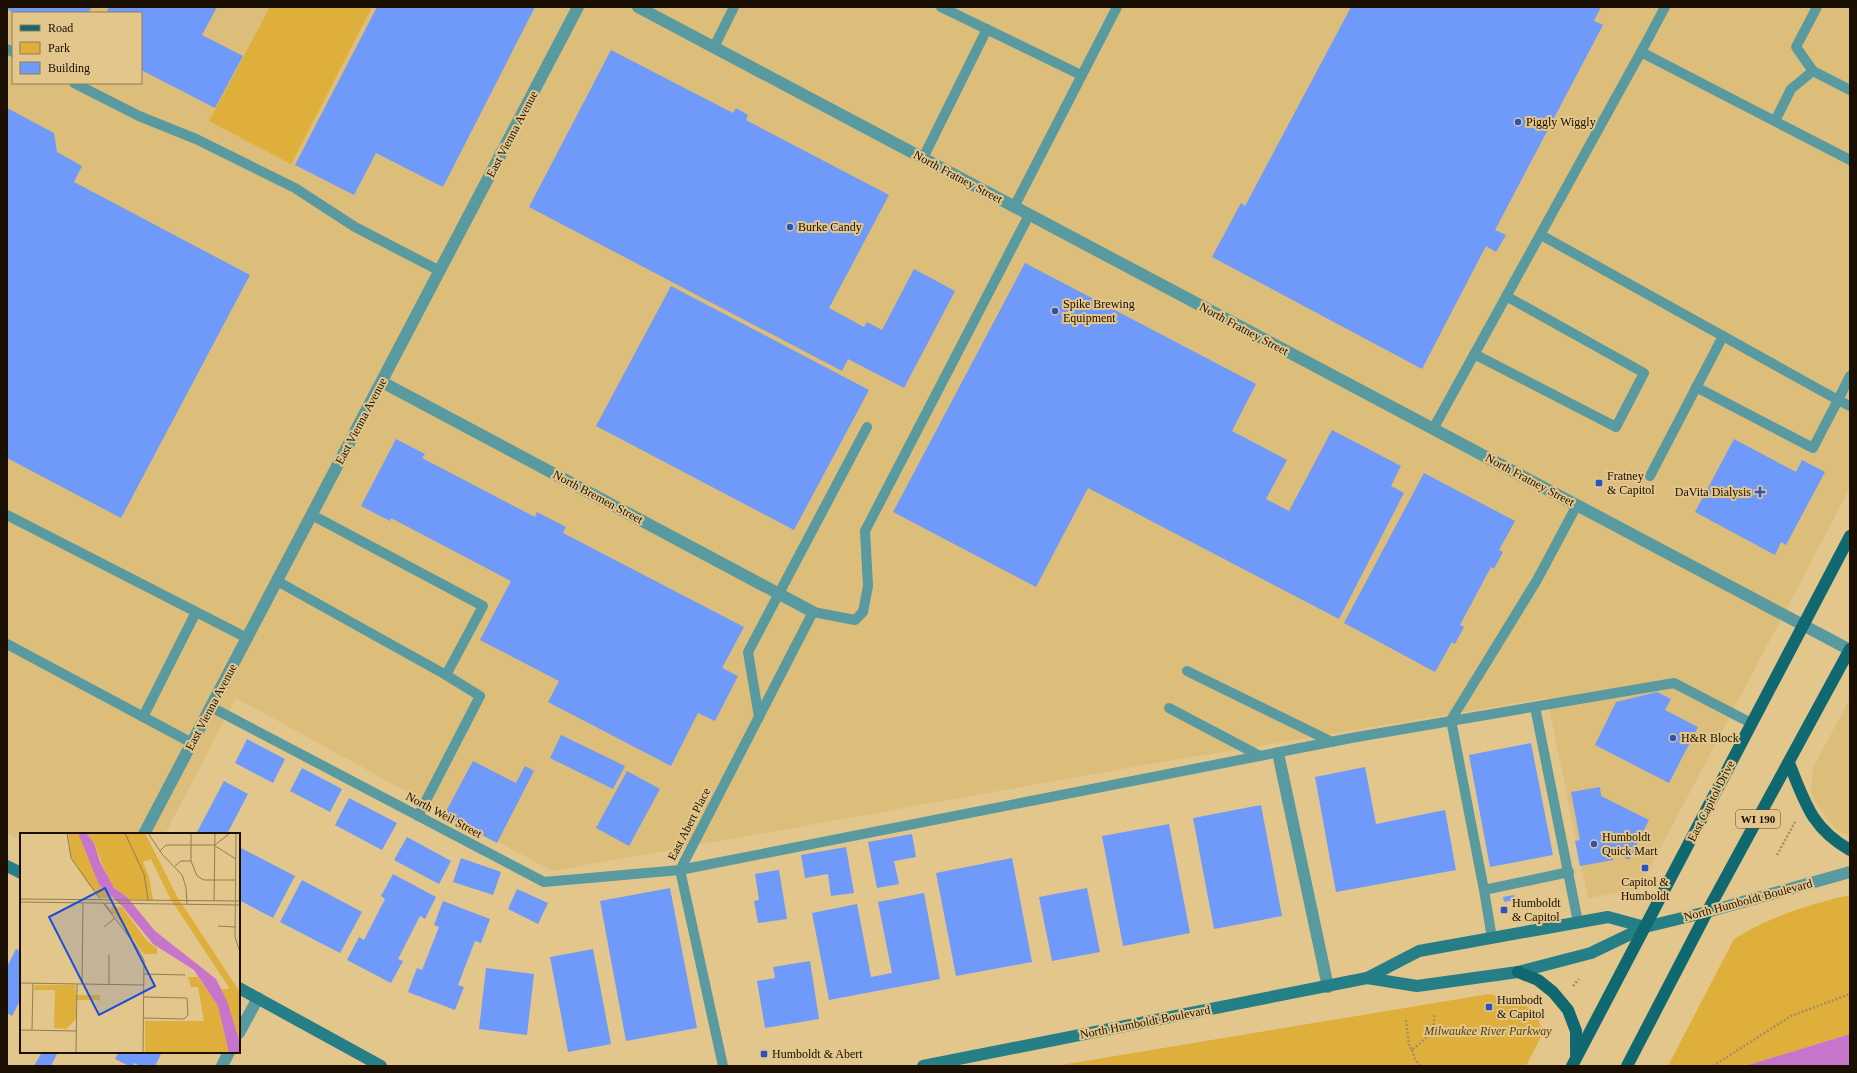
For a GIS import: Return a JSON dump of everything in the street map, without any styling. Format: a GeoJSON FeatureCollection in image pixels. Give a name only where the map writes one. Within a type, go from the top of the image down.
{"type":"FeatureCollection","features":[{"type":"Feature","properties":{"kind":"main road","name":"East Capitol Drive"},"geometry":{"type":"LineString","coordinates":[[1574,1062],[1850,536]]}},
{"type":"Feature","properties":{"kind":"main road","name":"WI 190"},"geometry":{"type":"LineString","coordinates":[[1627,1066],[1707,912],[1850,650]]}},
{"type":"Feature","properties":{"kind":"main road"},"geometry":{"type":"LineString","coordinates":[[1789,763],[1813,817],[1825,833],[1850,850]]}},
{"type":"Feature","properties":{"kind":"main road"},"geometry":{"type":"LineString","coordinates":[[7,866],[20,872]]}},
{"type":"Feature","properties":{"kind":"main road","name":"North Humboldt Boulevard"},"geometry":{"type":"LineString","coordinates":[[1367,978],[1417,986],[1518,972],[1591,953],[1645,927],[1707,912]]}},
{"type":"Feature","properties":{"kind":"main road","name":"North Humboldt Boulevard"},"geometry":{"type":"LineString","coordinates":[[922,1066],[1328,987],[1367,978],[1419,951],[1608,917],[1645,927]]}},
{"type":"Feature","properties":{"kind":"main road"},"geometry":{"type":"LineString","coordinates":[[1518,972],[1538,980],[1548,988],[1568,1010],[1576,1031],[1574,1062]]}},
{"type":"Feature","properties":{"kind":"main road"},"geometry":{"type":"LineString","coordinates":[[240,989],[381,1066]]}},
{"type":"Feature","properties":{"kind":"street","name":"East Vienna Avenue"},"geometry":{"type":"LineString","coordinates":[[145,833],[578,7]]}},
{"type":"Feature","properties":{"kind":"street","name":"North Fratney Street"},"geometry":{"type":"LineString","coordinates":[[638,7],[1850,650]]}},
{"type":"Feature","properties":{"kind":"street","name":"North Bremen Street"},"geometry":{"type":"LineString","coordinates":[[382,382],[813,612]]}},
{"type":"Feature","properties":{"kind":"street"},"geometry":{"type":"LineString","coordinates":[[1278,753],[1328,987]]}},
{"type":"Feature","properties":{"kind":"street","name":"North Humboldt Boulevard"},"geometry":{"type":"LineString","coordinates":[[1707,912],[1850,872]]}},
{"type":"Feature","properties":{"kind":"street"},"geometry":{"type":"LineString","coordinates":[[240,1031],[258,998]]}},
{"type":"Feature","properties":{"kind":"street"},"geometry":{"type":"LineString","coordinates":[[222,1066],[228,1053]]}},
{"type":"Feature","properties":{"kind":"lane"},"geometry":{"type":"LineString","coordinates":[[714,47],[734,7]]}},
{"type":"Feature","properties":{"kind":"lane"},"geometry":{"type":"LineString","coordinates":[[941,7],[1081,75]]}},
{"type":"Feature","properties":{"kind":"lane"},"geometry":{"type":"LineString","coordinates":[[1014,207],[1117,7]]}},
{"type":"Feature","properties":{"kind":"lane"},"geometry":{"type":"LineString","coordinates":[[1433,428],[1665,7]]}},
{"type":"Feature","properties":{"kind":"lane"},"geometry":{"type":"LineString","coordinates":[[1817,7],[1796,47],[1813,71],[1850,90]]}},
{"type":"Feature","properties":{"kind":"lane"},"geometry":{"type":"LineString","coordinates":[[923,158],[987,30]]}},
{"type":"Feature","properties":{"kind":"lane"},"geometry":{"type":"LineString","coordinates":[[1641,52],[1850,160]]}},
{"type":"Feature","properties":{"kind":"lane"},"geometry":{"type":"LineString","coordinates":[[1775,121],[1791,89],[1813,71]]}},
{"type":"Feature","properties":{"kind":"lane"},"geometry":{"type":"LineString","coordinates":[[76,84],[139,116],[196,139],[295,188],[355,227],[440,271]]}},
{"type":"Feature","properties":{"kind":"lane"},"geometry":{"type":"LineString","coordinates":[[813,612],[854,620],[863,612],[868,586],[865,531],[1029,215]]}},
{"type":"Feature","properties":{"kind":"lane"},"geometry":{"type":"LineString","coordinates":[[1540,235],[1850,406]]}},
{"type":"Feature","properties":{"kind":"lane"},"geometry":{"type":"LineString","coordinates":[[1474,354],[1616,427],[1644,373],[1506,296]]}},
{"type":"Feature","properties":{"kind":"lane"},"geometry":{"type":"LineString","coordinates":[[1650,476],[1723,336]]}},
{"type":"Feature","properties":{"kind":"lane"},"geometry":{"type":"LineString","coordinates":[[1696,387],[1813,448],[1850,376]]}},
{"type":"Feature","properties":{"kind":"lane"},"geometry":{"type":"LineString","coordinates":[[759,717],[748,652],[867,427]]}},
{"type":"Feature","properties":{"kind":"lane"},"geometry":{"type":"LineString","coordinates":[[1492,938],[1484,890],[1450,720],[1537,580],[1577,505]]}},
{"type":"Feature","properties":{"kind":"lane"},"geometry":{"type":"LineString","coordinates":[[7,515],[248,638]]}},
{"type":"Feature","properties":{"kind":"lane"},"geometry":{"type":"LineString","coordinates":[[312,515],[483,606],[446,675]]}},
{"type":"Feature","properties":{"kind":"lane"},"geometry":{"type":"LineString","coordinates":[[277,581],[446,675],[480,696],[418,816]]}},
{"type":"Feature","properties":{"kind":"lane"},"geometry":{"type":"LineString","coordinates":[[143,717],[196,612]]}},
{"type":"Feature","properties":{"kind":"lane","name":"East Abert Place"},"geometry":{"type":"LineString","coordinates":[[723,1066],[680,870],[813,612]]}},
{"type":"Feature","properties":{"kind":"lane"},"geometry":{"type":"LineString","coordinates":[[7,644],[192,744]]}},
{"type":"Feature","properties":{"kind":"lane"},"geometry":{"type":"LineString","coordinates":[[1187,671],[1332,742]]}},
{"type":"Feature","properties":{"kind":"lane","name":"North Weil Street"},"geometry":{"type":"LineString","coordinates":[[211,707],[544,882],[680,870],[1332,742],[1450,720],[1674,683],[1750,724]]}},
{"type":"Feature","properties":{"kind":"lane"},"geometry":{"type":"LineString","coordinates":[[1535,707],[1578,922]]}},
{"type":"Feature","properties":{"kind":"lane"},"geometry":{"type":"LineString","coordinates":[[1169,708],[1260,756]]}},
{"type":"Feature","properties":{"kind":"lane"},"geometry":{"type":"LineString","coordinates":[[1484,890],[1569,872]]}},
{"type":"Feature","properties":{"kind":"path"},"geometry":{"type":"LineString","coordinates":[[1777,854],[1798,817]]}},
{"type":"Feature","properties":{"kind":"path"},"geometry":{"type":"LineString","coordinates":[[1571,990],[1579,978]]}},
{"type":"Feature","properties":{"kind":"path"},"geometry":{"type":"LineString","coordinates":[[1713,1066],[1791,1016],[1850,994]]}},
{"type":"Feature","properties":{"kind":"path"},"geometry":{"type":"LineString","coordinates":[[1412,1050],[1428,1036],[1433,1028],[1434,1014]]}},
{"type":"Feature","properties":{"kind":"path"},"geometry":{"type":"LineString","coordinates":[[1406,1020],[1409,1044],[1415,1060],[1420,1066]]}},
{"type":"Feature","properties":{"kind":"shaded area"},"geometry":{"type":"Polygon","coordinates":[[[7,7],[1850,7],[1850,488],[1639,889],[1588,898],[1547,698],[1133,767],[552,871],[236,698],[166,833],[20,833],[20,840],[7,833],[7,7]],[[1221,598],[1204,629],[1165,705],[1221,598]]]}},
{"type":"Feature","properties":{"kind":"shaded area"},"geometry":{"type":"Polygon","coordinates":[[[1850,698],[1850,835],[1840,832],[1831,824],[1816,803],[1811,790],[1813,768],[1850,698]]]}},
{"type":"Feature","properties":{"kind":"shaded area"},"geometry":{"type":"Polygon","coordinates":[[[1850,1034],[1850,1066],[1745,1066],[1850,1034]]]}},
{"type":"Feature","properties":{"kind":"green space"},"geometry":{"type":"Polygon","coordinates":[[[270,7],[372,7],[291,164],[209,121],[270,7]]]}},
{"type":"Feature","properties":{"kind":"green space"},"geometry":{"type":"Polygon","coordinates":[[[1850,895],[1850,1034],[1745,1066],[1668,1066],[1734,939],[1761,924],[1790,912],[1850,895]]]}},
{"type":"Feature","properties":{"kind":"green space","name":"Milwaukee River Parkway"},"geometry":{"type":"Polygon","coordinates":[[[1489,994],[1518,1000],[1537,1014],[1543,1033],[1526,1066],[1055,1066],[1489,994]]]}},
{"type":"Feature","properties":{"kind":"building"},"geometry":{"type":"Polygon","coordinates":[[[7,7],[92,7],[89,12],[12,12],[7,9],[7,7]]]}},
{"type":"Feature","properties":{"kind":"building"},"geometry":{"type":"Polygon","coordinates":[[[109,7],[217,7],[202,35],[243,56],[215,108],[142,71],[142,12],[106,12],[109,7]]]}},
{"type":"Feature","properties":{"kind":"building"},"geometry":{"type":"Polygon","coordinates":[[[377,7],[535,7],[443,187],[376,153],[354,195],[295,165],[377,7]]]}},
{"type":"Feature","properties":{"kind":"building"},"geometry":{"type":"Polygon","coordinates":[[[1351,7],[1601,7],[1594,21],[1603,25],[1495,230],[1506,235],[1496,252],[1486,246],[1422,369],[1212,257],[1241,203],[1245,206],[1351,7]]]}},
{"type":"Feature","properties":{"kind":"building"},"geometry":{"type":"Polygon","coordinates":[[[611,50],[733,113],[736,108],[748,115],[746,120],[889,195],[829,308],[864,327],[867,322],[882,330],[914,269],[955,291],[904,388],[848,359],[842,371],[529,207],[611,50]]]}},
{"type":"Feature","properties":{"kind":"building"},"geometry":{"type":"Polygon","coordinates":[[[7,108],[54,133],[57,152],[82,166],[74,182],[250,275],[121,518],[7,458],[7,108]]]}},
{"type":"Feature","properties":{"kind":"building"},"geometry":{"type":"Polygon","coordinates":[[[1025,263],[1256,384],[1232,431],[1287,460],[1266,499],[1289,511],[1332,430],[1401,466],[1391,486],[1404,493],[1339,619],[1088,488],[1036,587],[893,512],[1025,263]]]}},
{"type":"Feature","properties":{"kind":"building"},"geometry":{"type":"Polygon","coordinates":[[[671,286],[869,390],[794,530],[596,426],[671,286]]]}},
{"type":"Feature","properties":{"kind":"building"},"geometry":{"type":"Polygon","coordinates":[[[396,439],[425,454],[422,458],[535,517],[537,512],[566,527],[563,533],[744,627],[722,668],[738,676],[715,721],[698,713],[671,766],[548,702],[559,681],[480,640],[511,581],[391,518],[390,521],[361,506],[396,439]]]}},
{"type":"Feature","properties":{"kind":"building","name":"DaVita Dialysis"},"geometry":{"type":"Polygon","coordinates":[[[1734,439],[1796,472],[1802,460],[1825,472],[1786,545],[1781,542],[1775,555],[1695,512],[1734,439]]]}},
{"type":"Feature","properties":{"kind":"building"},"geometry":{"type":"Polygon","coordinates":[[[1424,473],[1515,521],[1499,550],[1503,552],[1494,569],[1491,567],[1460,625],[1464,627],[1455,644],[1452,642],[1435,672],[1344,623],[1424,473]]]}},
{"type":"Feature","properties":{"kind":"building"},"geometry":{"type":"Polygon","coordinates":[[[1657,692],[1671,699],[1665,710],[1698,727],[1669,783],[1595,745],[1616,702],[1657,692]]]}},
{"type":"Feature","properties":{"kind":"building"},"geometry":{"type":"Polygon","coordinates":[[[561,735],[625,766],[613,789],[550,758],[561,735]]]}},
{"type":"Feature","properties":{"kind":"building"},"geometry":{"type":"Polygon","coordinates":[[[247,739],[285,759],[273,783],[235,763],[247,739]]]}},
{"type":"Feature","properties":{"kind":"building"},"geometry":{"type":"Polygon","coordinates":[[[1531,743],[1553,855],[1490,867],[1469,755],[1531,743]]]}},
{"type":"Feature","properties":{"kind":"building"},"geometry":{"type":"Polygon","coordinates":[[[473,761],[516,783],[525,766],[534,771],[497,843],[444,815],[473,761]]]}},
{"type":"Feature","properties":{"kind":"building"},"geometry":{"type":"Polygon","coordinates":[[[1365,767],[1376,824],[1445,810],[1456,870],[1336,892],[1315,777],[1365,767]]]}},
{"type":"Feature","properties":{"kind":"building"},"geometry":{"type":"Polygon","coordinates":[[[302,768],[342,789],[330,812],[290,791],[302,768]]]}},
{"type":"Feature","properties":{"kind":"building"},"geometry":{"type":"Polygon","coordinates":[[[627,771],[660,789],[629,846],[596,828],[627,771]]]}},
{"type":"Feature","properties":{"kind":"building"},"geometry":{"type":"Polygon","coordinates":[[[224,781],[248,794],[228,833],[197,833],[224,781]]]}},
{"type":"Feature","properties":{"kind":"building"},"geometry":{"type":"Polygon","coordinates":[[[1600,787],[1601,796],[1649,820],[1629,860],[1612,851],[1613,860],[1580,866],[1575,841],[1580,840],[1571,792],[1600,787]]]}},
{"type":"Feature","properties":{"kind":"building"},"geometry":{"type":"Polygon","coordinates":[[[349,798],[397,823],[382,850],[335,825],[349,798]]]}},
{"type":"Feature","properties":{"kind":"building"},"geometry":{"type":"Polygon","coordinates":[[[1261,805],[1282,916],[1214,929],[1193,818],[1261,805]]]}},
{"type":"Feature","properties":{"kind":"building"},"geometry":{"type":"Polygon","coordinates":[[[1169,824],[1190,933],[1123,946],[1102,836],[1169,824]]]}},
{"type":"Feature","properties":{"kind":"building"},"geometry":{"type":"Polygon","coordinates":[[[912,834],[916,857],[894,861],[899,884],[877,888],[868,842],[912,834]]]}},
{"type":"Feature","properties":{"kind":"building"},"geometry":{"type":"Polygon","coordinates":[[[407,837],[451,861],[439,884],[394,860],[407,837]]]}},
{"type":"Feature","properties":{"kind":"building"},"geometry":{"type":"Polygon","coordinates":[[[846,847],[854,893],[831,896],[828,874],[805,878],[801,855],[846,847]]]}},
{"type":"Feature","properties":{"kind":"building"},"geometry":{"type":"Polygon","coordinates":[[[240,848],[295,876],[273,918],[240,901],[240,848]]]}},
{"type":"Feature","properties":{"kind":"building"},"geometry":{"type":"Polygon","coordinates":[[[461,858],[501,872],[493,895],[453,882],[461,858]]]}},
{"type":"Feature","properties":{"kind":"building"},"geometry":{"type":"Polygon","coordinates":[[[1012,858],[1032,962],[956,976],[936,873],[1012,858]]]}},
{"type":"Feature","properties":{"kind":"building"},"geometry":{"type":"Polygon","coordinates":[[[779,870],[787,919],[758,923],[754,901],[759,900],[755,874],[779,870]]]}},
{"type":"Feature","properties":{"kind":"building"},"geometry":{"type":"Polygon","coordinates":[[[393,874],[436,897],[425,919],[420,916],[398,959],[403,961],[391,983],[347,960],[359,937],[364,940],[385,899],[381,896],[393,874]]]}},
{"type":"Feature","properties":{"kind":"building"},"geometry":{"type":"Polygon","coordinates":[[[302,880],[362,912],[340,953],[280,922],[302,880]]]}},
{"type":"Feature","properties":{"kind":"building"},"geometry":{"type":"Polygon","coordinates":[[[670,888],[697,1028],[626,1041],[600,901],[670,888]]]}},
{"type":"Feature","properties":{"kind":"building"},"geometry":{"type":"Polygon","coordinates":[[[1087,888],[1100,952],[1052,961],[1039,897],[1087,888]]]}},
{"type":"Feature","properties":{"kind":"building"},"geometry":{"type":"Polygon","coordinates":[[[517,889],[548,903],[538,924],[508,909],[517,889]]]}},
{"type":"Feature","properties":{"kind":"building"},"geometry":{"type":"Polygon","coordinates":[[[924,893],[940,979],[829,1000],[812,913],[857,904],[871,977],[892,973],[878,902],[924,893]]]}},
{"type":"Feature","properties":{"kind":"building"},"geometry":{"type":"Polygon","coordinates":[[[1514,895],[1515,900],[1504,902],[1503,897],[1514,895]]]}},
{"type":"Feature","properties":{"kind":"building"},"geometry":{"type":"Polygon","coordinates":[[[443,901],[490,919],[481,943],[475,941],[458,985],[464,987],[455,1010],[408,992],[417,968],[422,970],[439,927],[434,925],[443,901]]]}},
{"type":"Feature","properties":{"kind":"building"},"geometry":{"type":"Polygon","coordinates":[[[16,949],[20,951],[20,1001],[12,1016],[7,1013],[7,967],[16,949]]]}},
{"type":"Feature","properties":{"kind":"building"},"geometry":{"type":"Polygon","coordinates":[[[593,949],[611,1044],[568,1052],[550,957],[593,949]]]}},
{"type":"Feature","properties":{"kind":"building"},"geometry":{"type":"Polygon","coordinates":[[[810,961],[819,1019],[765,1028],[757,981],[775,978],[773,967],[810,961]]]}},
{"type":"Feature","properties":{"kind":"building"},"geometry":{"type":"Polygon","coordinates":[[[486,968],[534,974],[527,1035],[479,1029],[486,968]]]}},
{"type":"Feature","properties":{"kind":"building"},"geometry":{"type":"Polygon","coordinates":[[[41,1053],[57,1054],[51,1066],[34,1066],[41,1053]]]}},
{"type":"Feature","properties":{"kind":"building"},"geometry":{"type":"Polygon","coordinates":[[[118,1053],[162,1053],[155,1066],[140,1066],[134,1063],[133,1066],[129,1066],[115,1059],[118,1053]]]}},
{"type":"Feature","properties":{"kind":"place","name":"Piggly Wiggly"},"geometry":{"type":"Point","coordinates":[1518,122]}},
{"type":"Feature","properties":{"kind":"place","name":"Burke Candy"},"geometry":{"type":"Point","coordinates":[790,227]}},
{"type":"Feature","properties":{"kind":"place","name":"Spike Brewing Equipment"},"geometry":{"type":"Point","coordinates":[1055,311]}},
{"type":"Feature","properties":{"kind":"place","name":"Fratney & Capitol"},"geometry":{"type":"Point","coordinates":[1599,483]}},
{"type":"Feature","properties":{"kind":"place","name":"DaVita Dialysis"},"geometry":{"type":"Point","coordinates":[1760,492]}},
{"type":"Feature","properties":{"kind":"place","name":"H&R Block"},"geometry":{"type":"Point","coordinates":[1673,738]}},
{"type":"Feature","properties":{"kind":"place","name":"Humboldt Quick Mart"},"geometry":{"type":"Point","coordinates":[1594,844]}},
{"type":"Feature","properties":{"kind":"place","name":"Capitol & Humboldt"},"geometry":{"type":"Point","coordinates":[1645,868]}},
{"type":"Feature","properties":{"kind":"place","name":"Humboldt & Capitol"},"geometry":{"type":"Point","coordinates":[1504,910]}},
{"type":"Feature","properties":{"kind":"place","name":"Humbodt & Capitol"},"geometry":{"type":"Point","coordinates":[1489,1007]}},
{"type":"Feature","properties":{"kind":"place","name":"Humboldt & Abert"},"geometry":{"type":"Point","coordinates":[764,1054]}}]}
